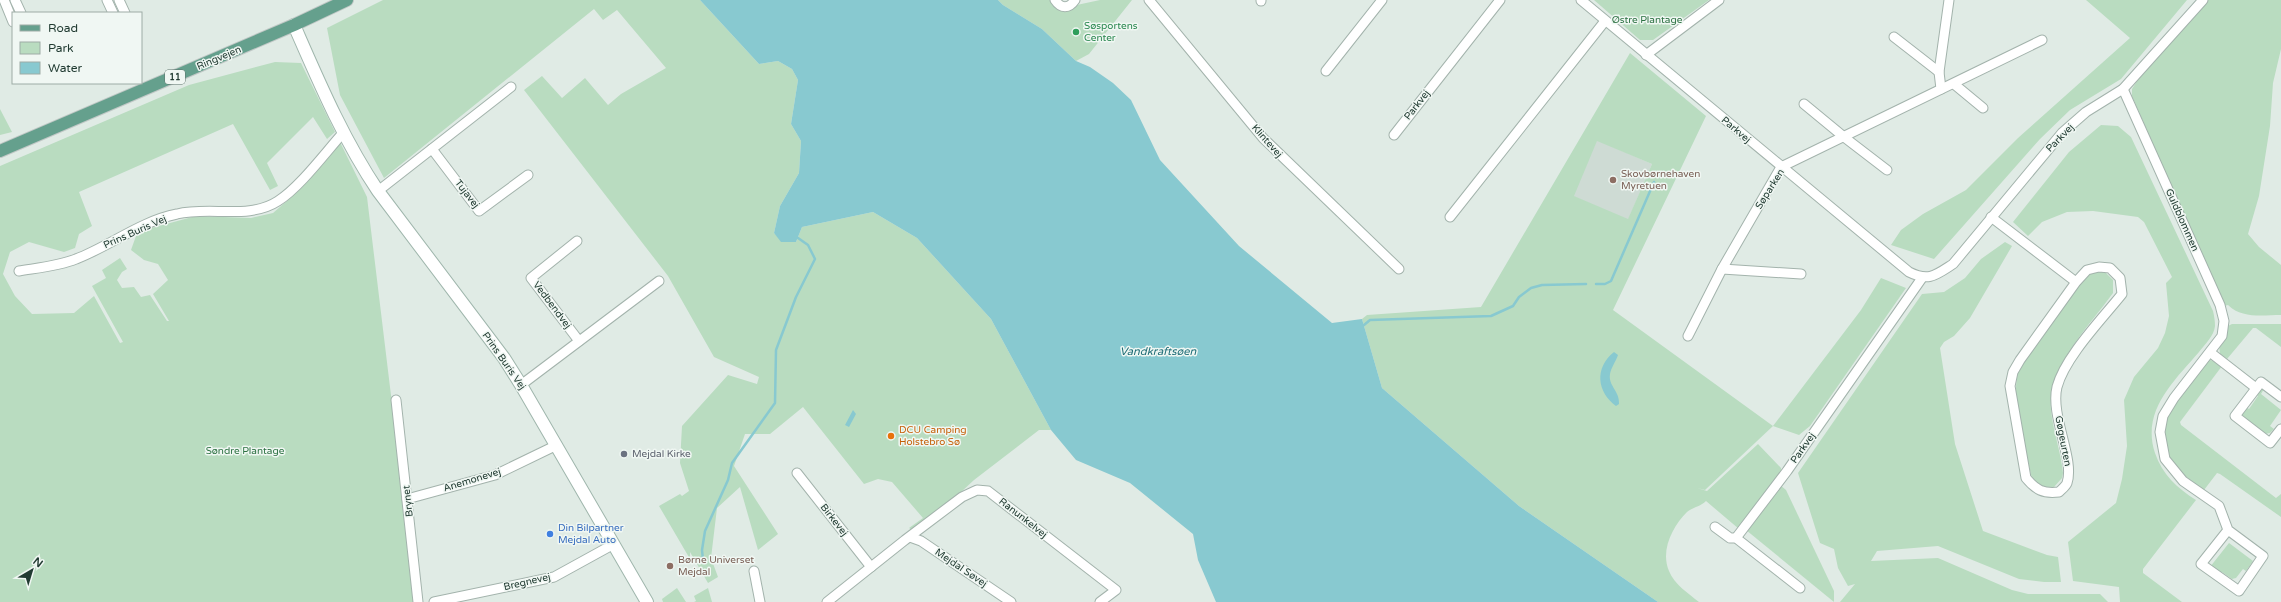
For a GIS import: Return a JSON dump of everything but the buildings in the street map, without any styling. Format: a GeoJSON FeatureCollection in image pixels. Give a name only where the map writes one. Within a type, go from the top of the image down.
{"type":"FeatureCollection","features":[{"type":"Feature","properties":{"kind":"main road","name":"Ringvejen"},"geometry":{"type":"LineString","coordinates":[[0,151],[294,25],[346,0]]}},
{"type":"Feature","properties":{"kind":"street"},"geometry":{"type":"LineString","coordinates":[[4,0],[12,20]]}},
{"type":"Feature","properties":{"kind":"street"},"geometry":{"type":"LineString","coordinates":[[15,0],[21,12]]}},
{"type":"Feature","properties":{"kind":"street"},"geometry":{"type":"LineString","coordinates":[[107,0],[113,12]]}},
{"type":"Feature","properties":{"kind":"street"},"geometry":{"type":"LineString","coordinates":[[119,0],[125,12]]}},
{"type":"Feature","properties":{"kind":"street"},"geometry":{"type":"LineString","coordinates":[[1055,0],[1059,5],[1065,8],[1072,5],[1075,0]]}},
{"type":"Feature","properties":{"kind":"street","name":"Klintevej"},"geometry":{"type":"LineString","coordinates":[[1149,0],[1268,143],[1399,269]]}},
{"type":"Feature","properties":{"kind":"street"},"geometry":{"type":"LineString","coordinates":[[1326,71],[1382,0]]}},
{"type":"Feature","properties":{"kind":"street","name":"Parkvej"},"geometry":{"type":"LineString","coordinates":[[1394,135],[1500,0]]}},
{"type":"Feature","properties":{"kind":"street","name":"Parkvej"},"geometry":{"type":"LineString","coordinates":[[1581,0],[1909,272],[1922,278],[1937,275],[1953,264],[2062,132],[2086,112],[2123,89],[2203,0]]}},
{"type":"Feature","properties":{"kind":"street"},"geometry":{"type":"LineString","coordinates":[[1646,55],[1719,0]]}},
{"type":"Feature","properties":{"kind":"street"},"geometry":{"type":"LineString","coordinates":[[1941,89],[1939,72],[1949,0]]}},
{"type":"Feature","properties":{"kind":"street"},"geometry":{"type":"LineString","coordinates":[[1450,217],[1605,21]]}},
{"type":"Feature","properties":{"kind":"street","name":"Prins Buris Vej"},"geometry":{"type":"LineString","coordinates":[[294,25],[343,133],[378,191],[522,384],[647,602]]}},
{"type":"Feature","properties":{"kind":"street"},"geometry":{"type":"LineString","coordinates":[[1894,37],[1939,72]]}},
{"type":"Feature","properties":{"kind":"street","name":"Søparken"},"geometry":{"type":"LineString","coordinates":[[1688,336],[1722,269],[1781,167],[1844,138],[2042,40]]}},
{"type":"Feature","properties":{"kind":"street"},"geometry":{"type":"LineString","coordinates":[[1954,84],[1983,108]]}},
{"type":"Feature","properties":{"kind":"street"},"geometry":{"type":"LineString","coordinates":[[378,191],[511,87]]}},
{"type":"Feature","properties":{"kind":"street","name":"Guldblommen"},"geometry":{"type":"LineString","coordinates":[[2123,89],[2220,305],[2224,321],[2222,336],[2211,353],[2174,398],[2163,416],[2160,432],[2165,459],[2183,481],[2219,506],[2228,530]]}},
{"type":"Feature","properties":{"kind":"street"},"geometry":{"type":"LineString","coordinates":[[1804,104],[1844,138],[1887,170]]}},
{"type":"Feature","properties":{"kind":"street","name":"Prins Buris Vej"},"geometry":{"type":"LineString","coordinates":[[19,271],[75,260],[158,219],[177,214],[193,211],[246,211],[261,209],[278,201],[288,193],[343,133]]}},
{"type":"Feature","properties":{"kind":"street","name":"Tujavej"},"geometry":{"type":"LineString","coordinates":[[432,149],[479,211],[528,175]]}},
{"type":"Feature","properties":{"kind":"street"},"geometry":{"type":"LineString","coordinates":[[1991,217],[2076,282]]}},
{"type":"Feature","properties":{"kind":"street","name":"Vedbendvej"},"geometry":{"type":"LineString","coordinates":[[577,241],[531,278],[579,341]]}},
{"type":"Feature","properties":{"kind":"street","name":"Gøgeurten"},"geometry":{"type":"LineString","coordinates":[[2099,267],[2110,268],[2120,278],[2122,294],[2065,366],[2058,386],[2055,401],[2068,478],[2066,484],[2059,492],[2046,493],[2035,488],[2026,478],[2010,386],[2013,372],[2020,360],[2076,282],[2087,270],[2099,267]]}},
{"type":"Feature","properties":{"kind":"street"},"geometry":{"type":"LineString","coordinates":[[1722,269],[1801,274]]}},
{"type":"Feature","properties":{"kind":"street","name":"Parkvej"},"geometry":{"type":"LineString","coordinates":[[1736,538],[1791,464],[1922,278]]}},
{"type":"Feature","properties":{"kind":"street"},"geometry":{"type":"LineString","coordinates":[[522,384],[659,281]]}},
{"type":"Feature","properties":{"kind":"street"},"geometry":{"type":"LineString","coordinates":[[2211,353],[2256,388]]}},
{"type":"Feature","properties":{"kind":"street"},"geometry":{"type":"LineString","coordinates":[[2281,397],[2261,382],[2235,416],[2270,443],[2281,429]]}},
{"type":"Feature","properties":{"kind":"street","name":"Brynet"},"geometry":{"type":"LineString","coordinates":[[396,400],[418,602]]}},
{"type":"Feature","properties":{"kind":"street","name":"Anemonevej"},"geometry":{"type":"LineString","coordinates":[[407,499],[495,476],[557,445]]}},
{"type":"Feature","properties":{"kind":"street","name":"Birkevej"},"geometry":{"type":"LineString","coordinates":[[797,473],[871,567]]}},
{"type":"Feature","properties":{"kind":"street","name":"Ranunkelvej"},"geometry":{"type":"LineString","coordinates":[[910,537],[962,497],[977,490],[988,491],[1116,590],[1100,602]]}},
{"type":"Feature","properties":{"kind":"street"},"geometry":{"type":"LineString","coordinates":[[1715,527],[1730,538],[1736,538],[1800,588]]}},
{"type":"Feature","properties":{"kind":"street"},"geometry":{"type":"LineString","coordinates":[[2228,530],[2263,556],[2239,591],[2201,564],[2228,530]]}},
{"type":"Feature","properties":{"kind":"street"},"geometry":{"type":"LineString","coordinates":[[827,602],[910,537]]}},
{"type":"Feature","properties":{"kind":"street","name":"Mejdal Søvej"},"geometry":{"type":"LineString","coordinates":[[910,537],[921,541],[1011,602]]}},
{"type":"Feature","properties":{"kind":"street","name":"Bregnevej"},"geometry":{"type":"LineString","coordinates":[[434,602],[554,576],[614,544]]}},
{"type":"Feature","properties":{"kind":"street"},"geometry":{"type":"LineString","coordinates":[[754,571],[760,602]]}},
{"type":"Feature","properties":{"kind":"shaded area","name":"Skovbørnehaven Myretuen"},"geometry":{"type":"Polygon","coordinates":[[[1597,140],[1652,164],[1628,220],[1573,196],[1597,140]]]}},
{"type":"Feature","properties":{"kind":"green space"},"geometry":{"type":"Polygon","coordinates":[[[383,0],[700,0],[759,64],[778,61],[792,69],[798,80],[791,124],[801,141],[799,173],[780,206],[774,233],[779,238],[796,242],[802,227],[873,212],[917,238],[991,319],[1051,430],[1039,430],[974,480],[946,506],[914,531],[909,528],[923,518],[892,482],[878,479],[864,484],[803,407],[770,434],[745,434],[734,466],[778,534],[758,550],[740,487],[717,508],[711,558],[718,577],[708,583],[690,552],[690,559],[659,506],[680,494],[682,496],[689,491],[680,463],[682,426],[728,375],[757,384],[759,377],[714,357],[668,276],[524,90],[542,76],[562,98],[585,78],[608,105],[621,94],[666,68],[617,10],[603,20],[594,9],[384,178],[340,95],[327,28],[383,0]]]}},
{"type":"Feature","properties":{"kind":"green space","name":"Søsportens Center"},"geometry":{"type":"Polygon","coordinates":[[[998,0],[1050,0],[1058,9],[1100,0],[1132,0],[1089,54],[1076,61],[1042,29],[1003,5],[998,0]]]}},
{"type":"Feature","properties":{"kind":"green space","name":"Østre Plantage"},"geometry":{"type":"Polygon","coordinates":[[[1594,0],[1709,0],[1653,40],[1640,40],[1594,0]]]}},
{"type":"Feature","properties":{"kind":"green space"},"geometry":{"type":"Polygon","coordinates":[[[2086,0],[2187,0],[2121,79],[2070,110],[2040,139],[1934,259],[1891,245],[1901,230],[1923,214],[1966,190],[2018,138],[2130,38],[2086,0]]]}},
{"type":"Feature","properties":{"kind":"green space"},"geometry":{"type":"Polygon","coordinates":[[[2207,0],[2281,0],[2281,49],[2273,83],[2270,126],[2259,196],[2248,234],[2259,247],[2281,265],[2281,315],[2260,316],[2246,314],[2228,305],[2224,306],[2132,96],[2132,89],[2137,81],[2207,0]]]}},
{"type":"Feature","properties":{"kind":"green space"},"geometry":{"type":"Polygon","coordinates":[[[1630,53],[1706,116],[1613,310],[1773,426],[1705,490],[1697,488],[1707,491],[1758,444],[1781,468],[1781,473],[1739,529],[1706,501],[1687,512],[1677,524],[1669,539],[1666,555],[1671,576],[1686,592],[1699,602],[1658,602],[1519,506],[1382,388],[1362,319],[1367,315],[1481,307],[1630,53]],[[1597,141],[1574,196],[1628,219],[1652,164],[1597,141]]]}},
{"type":"Feature","properties":{"kind":"green space","name":"Søndre Plantage"},"geometry":{"type":"Polygon","coordinates":[[[275,62],[301,63],[335,132],[327,139],[313,117],[267,163],[278,186],[270,190],[233,124],[79,192],[92,226],[79,234],[75,248],[64,252],[29,242],[10,252],[3,274],[15,296],[32,314],[74,313],[94,296],[120,343],[123,342],[92,286],[106,278],[102,270],[120,258],[127,269],[122,272],[117,280],[122,288],[134,287],[141,297],[150,295],[167,321],[169,321],[153,294],[168,280],[158,264],[144,260],[131,250],[136,236],[144,230],[196,216],[251,218],[273,213],[296,193],[340,142],[367,197],[416,602],[0,602],[0,166],[189,85],[275,62]]]}},
{"type":"Feature","properties":{"kind":"green space"},"geometry":{"type":"Polygon","coordinates":[[[0,109],[12,132],[0,135],[0,109]]]}},
{"type":"Feature","properties":{"kind":"green space"},"geometry":{"type":"Polygon","coordinates":[[[2101,125],[2118,126],[2131,137],[2214,316],[2215,326],[2211,337],[2170,386],[2156,410],[2152,424],[2152,438],[2155,453],[2162,468],[2171,480],[2196,500],[2143,569],[2143,573],[2182,602],[2120,602],[2119,587],[2073,581],[2068,542],[2116,503],[2122,479],[2127,446],[2124,400],[2134,377],[2158,348],[2165,333],[2169,316],[2166,283],[2172,277],[2144,222],[2138,217],[2093,211],[2067,212],[2042,222],[2028,236],[2013,222],[2069,152],[2101,125]]]}},
{"type":"Feature","properties":{"kind":"green space"},"geometry":{"type":"Polygon","coordinates":[[[2005,242],[2012,246],[1970,318],[1954,336],[1944,342],[1940,348],[1955,444],[1983,531],[2047,555],[2058,557],[2061,582],[2044,582],[2019,579],[1938,546],[1877,551],[1871,561],[1938,558],[2012,590],[2028,594],[2100,594],[2108,602],[1840,602],[1855,584],[1848,586],[1838,568],[1834,549],[1820,543],[1798,473],[1922,294],[1944,292],[1965,278],[1981,259],[2005,242]]]}},
{"type":"Feature","properties":{"kind":"green space"},"geometry":{"type":"Polygon","coordinates":[[[2103,270],[2113,280],[2113,293],[2072,348],[2056,378],[2052,394],[2051,410],[2062,465],[2062,478],[2054,487],[2042,488],[2032,479],[2019,422],[2016,393],[2020,366],[2084,277],[2090,272],[2103,270]]]}},
{"type":"Feature","properties":{"kind":"green space"},"geometry":{"type":"Polygon","coordinates":[[[1881,278],[1906,288],[1810,426],[1799,435],[1773,426],[1861,310],[1881,278]]]}},
{"type":"Feature","properties":{"kind":"green space"},"geometry":{"type":"Polygon","coordinates":[[[2232,324],[2281,324],[2281,347],[2256,328],[2253,328],[2227,359],[2220,354],[2219,345],[2228,326],[2232,324]]]}},
{"type":"Feature","properties":{"kind":"green space"},"geometry":{"type":"Polygon","coordinates":[[[2211,360],[2222,366],[2180,422],[2181,425],[2276,498],[2281,494],[2281,517],[2220,474],[2217,473],[2204,490],[2185,476],[2167,454],[2164,430],[2166,416],[2207,361],[2211,360]]]}},
{"type":"Feature","properties":{"kind":"green space"},"geometry":{"type":"Polygon","coordinates":[[[2264,389],[2261,394],[2281,410],[2270,426],[2274,429],[2270,433],[2265,434],[2243,417],[2242,411],[2246,407],[2249,409],[2258,396],[2255,394],[2259,390],[2264,389]]]}},
{"type":"Feature","properties":{"kind":"green space"},"geometry":{"type":"Polygon","coordinates":[[[1780,485],[1786,490],[1834,591],[1834,602],[1746,530],[1780,485]]]}},
{"type":"Feature","properties":{"kind":"green space"},"geometry":{"type":"Polygon","coordinates":[[[2229,543],[2253,561],[2246,571],[2243,569],[2236,578],[2232,579],[2222,572],[2220,574],[2210,567],[2229,543]]]}},
{"type":"Feature","properties":{"kind":"green space"},"geometry":{"type":"Polygon","coordinates":[[[677,588],[686,602],[663,602],[662,599],[677,588]]]}},
{"type":"Feature","properties":{"kind":"green space"},"geometry":{"type":"Polygon","coordinates":[[[708,588],[712,602],[694,602],[696,601],[694,596],[708,588]]]}},
{"type":"Feature","properties":{"kind":"water","name":"Vandkraftsøen"},"geometry":{"type":"Polygon","coordinates":[[[700,0],[998,0],[1003,5],[1042,29],[1076,61],[1090,67],[1113,83],[1131,100],[1160,160],[1239,246],[1332,323],[1362,319],[1382,388],[1519,506],[1658,602],[1216,602],[1198,560],[1193,534],[1130,483],[1076,460],[1051,430],[991,319],[917,238],[873,212],[802,227],[796,242],[781,242],[774,233],[780,206],[799,173],[801,141],[791,124],[798,80],[792,69],[778,61],[759,64],[700,0]]]}},
{"type":"Feature","properties":{"kind":"water"},"geometry":{"type":"Polygon","coordinates":[[[1614,352],[1618,355],[1610,374],[1610,378],[1619,399],[1619,404],[1616,406],[1605,394],[1600,380],[1603,365],[1614,352]]]}},
{"type":"Feature","properties":{"kind":"water"},"geometry":{"type":"Polygon","coordinates":[[[853,410],[856,414],[849,427],[845,425],[853,410]]]}},
{"type":"Feature","properties":{"kind":"waterway"},"geometry":{"type":"LineString","coordinates":[[1596,284],[1605,284],[1611,281],[1654,182]]}},
{"type":"Feature","properties":{"kind":"waterway"},"geometry":{"type":"LineString","coordinates":[[703,560],[702,550],[705,531],[728,480],[732,463],[775,403],[776,350],[796,297],[815,259],[808,245],[798,238]]}},
{"type":"Feature","properties":{"kind":"waterway"},"geometry":{"type":"LineString","coordinates":[[1364,325],[1370,320],[1491,316],[1513,306],[1519,297],[1531,288],[1542,285],[1586,284]]}},
{"type":"Feature","properties":{"kind":"place","name":"Søsportens Center"},"geometry":{"type":"Point","coordinates":[1076,32]}},
{"type":"Feature","properties":{"kind":"place","name":"Skovbørnehaven Myretuen"},"geometry":{"type":"Point","coordinates":[1613,180]}},
{"type":"Feature","properties":{"kind":"place","name":"DCU Camping Holstebro Sø"},"geometry":{"type":"Point","coordinates":[891,436]}},
{"type":"Feature","properties":{"kind":"place","name":"Mejdal Kirke"},"geometry":{"type":"Point","coordinates":[624,454]}},
{"type":"Feature","properties":{"kind":"place","name":"Din Bilpartner Mejdal Auto"},"geometry":{"type":"Point","coordinates":[550,534]}},
{"type":"Feature","properties":{"kind":"place","name":"Børne Universet Mejdal"},"geometry":{"type":"Point","coordinates":[670,566]}}]}
